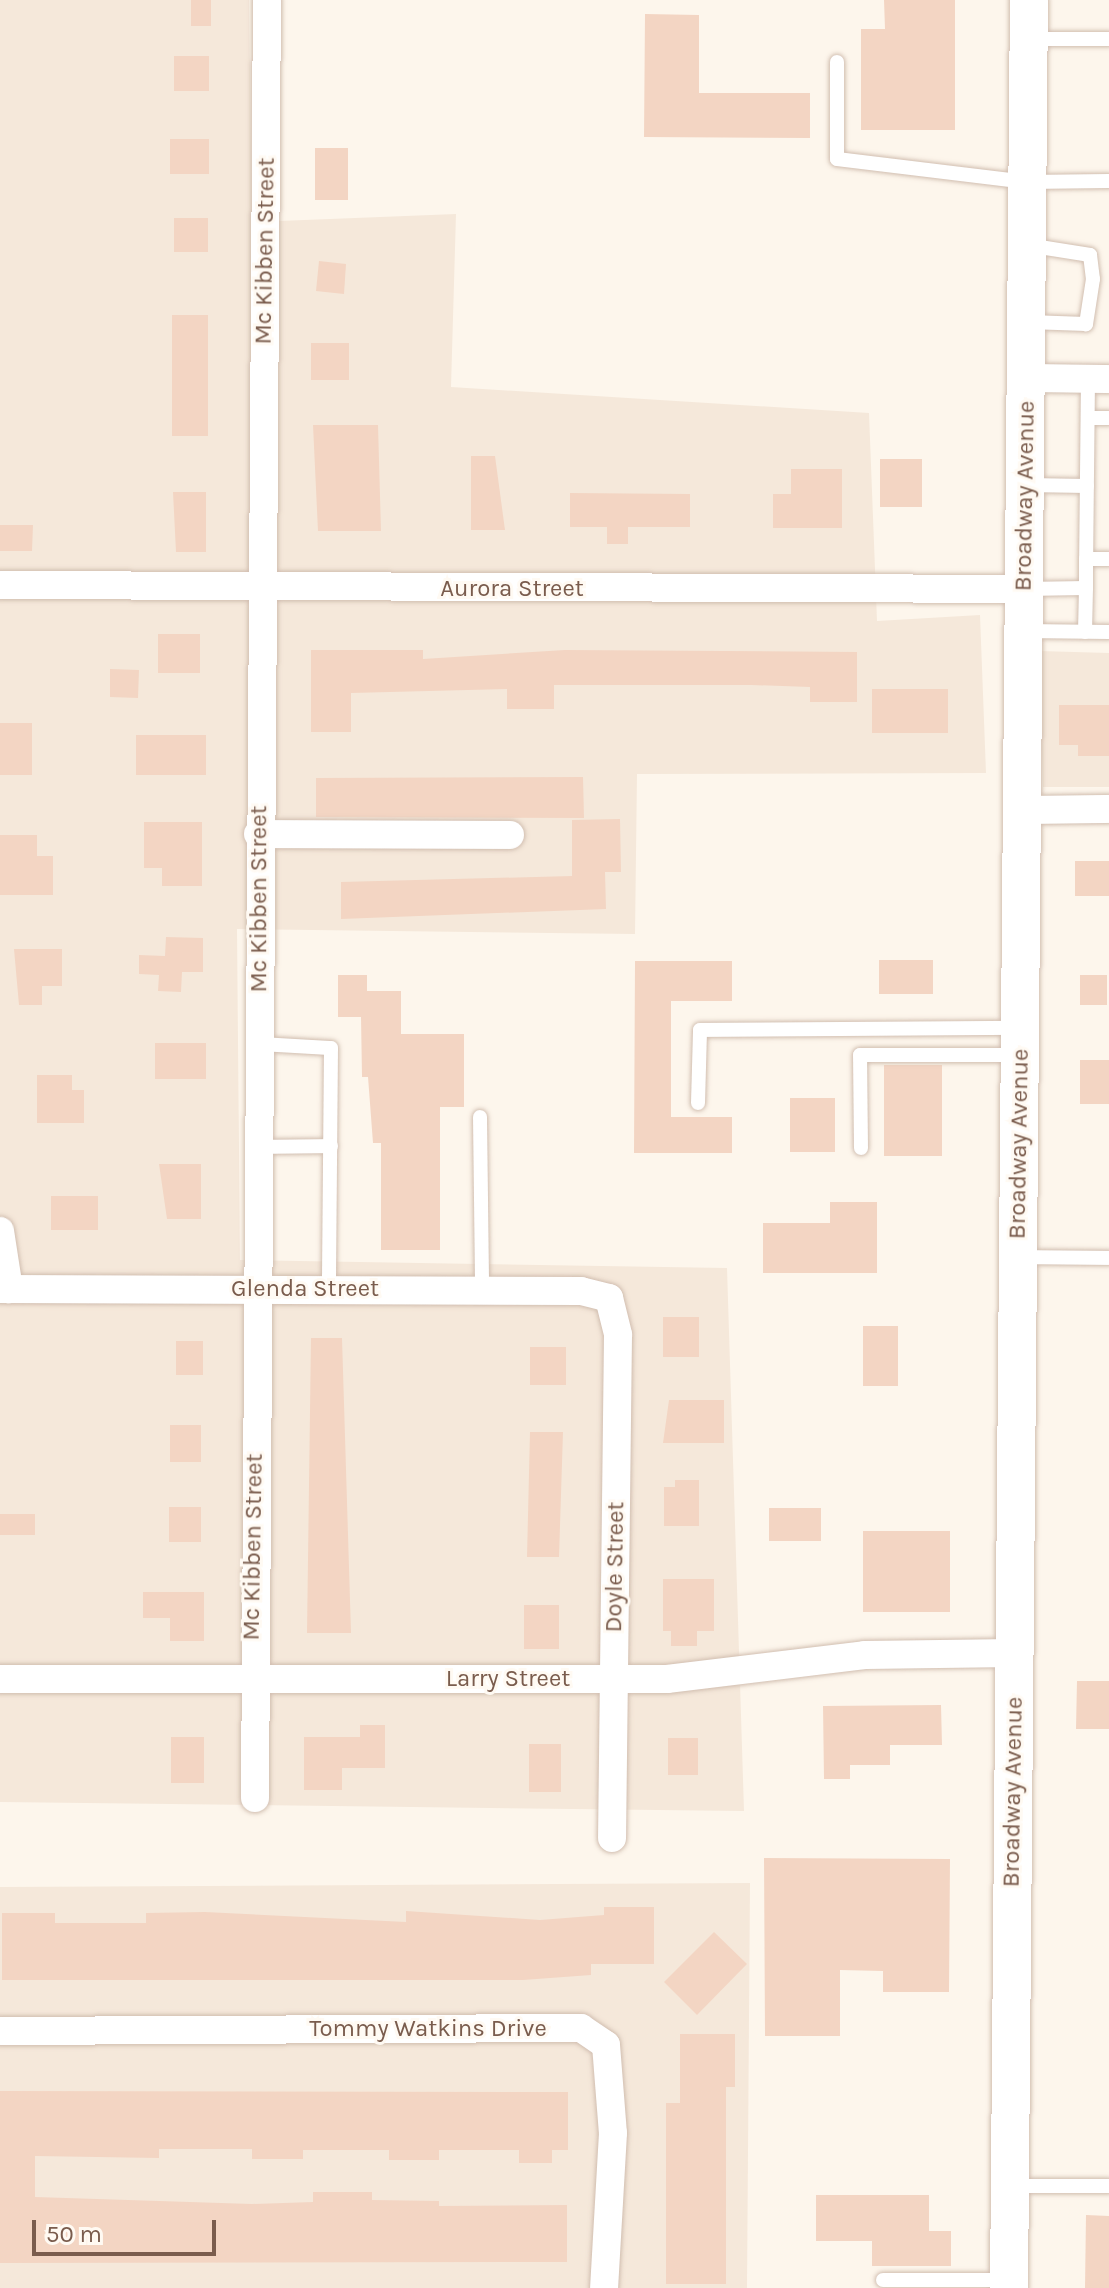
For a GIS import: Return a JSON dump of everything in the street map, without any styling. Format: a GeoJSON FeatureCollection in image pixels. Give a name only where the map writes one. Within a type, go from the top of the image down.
{"type":"FeatureCollection","features":[{"type":"Feature","properties":{"kind":"main road","name":"Broadway Avenue"},"geometry":{"type":"LineString","coordinates":[[1009,2284],[1029,0]]}},
{"type":"Feature","properties":{"kind":"street","name":"Mc Kibben Street"},"geometry":{"type":"LineString","coordinates":[[255,1798],[250,1679],[259,1288],[258,834],[267,0]]}},
{"type":"Feature","properties":{"kind":"street"},"geometry":{"type":"LineString","coordinates":[[1026,378],[1098,379]]}},
{"type":"Feature","properties":{"kind":"street","name":"Aurora Street"},"geometry":{"type":"LineString","coordinates":[[0,585],[261,589],[1024,589]]}},
{"type":"Feature","properties":{"kind":"street"},"geometry":{"type":"LineString","coordinates":[[1022,810],[1109,809]]}},
{"type":"Feature","properties":{"kind":"street"},"geometry":{"type":"LineString","coordinates":[[258,834],[510,835]]}},
{"type":"Feature","properties":{"kind":"street"},"geometry":{"type":"LineString","coordinates":[[0,1231],[4,1289]]}},
{"type":"Feature","properties":{"kind":"street","name":"Glenda Street"},"geometry":{"type":"LineString","coordinates":[[4,1289],[482,1290],[609,1298]]}},
{"type":"Feature","properties":{"kind":"street","name":"Doyle Street"},"geometry":{"type":"LineString","coordinates":[[609,1298],[618,1335],[612,1838]]}},
{"type":"Feature","properties":{"kind":"street","name":"Larry Street"},"geometry":{"type":"LineString","coordinates":[[0,1679],[614,1679],[744,1673],[865,1655],[1014,1653]]}},
{"type":"Feature","properties":{"kind":"street","name":"Tommy Watkins Drive"},"geometry":{"type":"LineString","coordinates":[[0,2031],[581,2028],[606,2045],[613,2133],[604,2288]]}},
{"type":"Feature","properties":{"kind":"lane"},"geometry":{"type":"LineString","coordinates":[[1029,39],[1109,39]]}},
{"type":"Feature","properties":{"kind":"lane"},"geometry":{"type":"LineString","coordinates":[[837,62],[837,159],[1027,182],[1109,181]]}},
{"type":"Feature","properties":{"kind":"lane"},"geometry":{"type":"LineString","coordinates":[[1026,322],[1086,324],[1093,312],[1090,255],[1027,245]]}},
{"type":"Feature","properties":{"kind":"lane"},"geometry":{"type":"LineString","coordinates":[[1085,632],[1088,418],[1098,379]]}},
{"type":"Feature","properties":{"kind":"lane"},"geometry":{"type":"LineString","coordinates":[[1088,418],[1109,418]]}},
{"type":"Feature","properties":{"kind":"lane"},"geometry":{"type":"LineString","coordinates":[[1025,485],[1087,486]]}},
{"type":"Feature","properties":{"kind":"lane"},"geometry":{"type":"LineString","coordinates":[[1086,559],[1109,559]]}},
{"type":"Feature","properties":{"kind":"lane"},"geometry":{"type":"LineString","coordinates":[[1024,589],[1086,588]]}},
{"type":"Feature","properties":{"kind":"lane"},"geometry":{"type":"LineString","coordinates":[[1023,631],[1109,632]]}},
{"type":"Feature","properties":{"kind":"lane"},"geometry":{"type":"LineString","coordinates":[[698,1103],[700,1030],[1020,1042]]}},
{"type":"Feature","properties":{"kind":"lane"},"geometry":{"type":"LineString","coordinates":[[861,1148],[860,1055],[1020,1042]]}},
{"type":"Feature","properties":{"kind":"lane"},"geometry":{"type":"LineString","coordinates":[[259,1044],[331,1048],[329,1288]]}},
{"type":"Feature","properties":{"kind":"lane"},"geometry":{"type":"LineString","coordinates":[[480,1117],[482,1290]]}},
{"type":"Feature","properties":{"kind":"lane"},"geometry":{"type":"LineString","coordinates":[[260,1147],[331,1146]]}},
{"type":"Feature","properties":{"kind":"lane"},"geometry":{"type":"LineString","coordinates":[[1018,1257],[1109,1258]]}},
{"type":"Feature","properties":{"kind":"lane"},"geometry":{"type":"LineString","coordinates":[[1009,2186],[1109,2186]]}},
{"type":"Feature","properties":{"kind":"lane"},"geometry":{"type":"LineString","coordinates":[[883,2280],[1009,2284]]}},
{"type":"Feature","properties":{"kind":"shaded area"},"geometry":{"type":"Polygon","coordinates":[[[0,0],[249,0],[252,222],[456,214],[451,387],[869,413],[877,621],[980,615],[986,773],[637,774],[635,934],[237,929],[240,1260],[727,1268],[744,1811],[0,1802],[0,0]]]}},
{"type":"Feature","properties":{"kind":"shaded area"},"geometry":{"type":"Polygon","coordinates":[[[1039,651],[1109,653],[1109,787],[1043,787],[1039,651]]]}},
{"type":"Feature","properties":{"kind":"shaded area"},"geometry":{"type":"Polygon","coordinates":[[[750,1883],[747,2288],[0,2288],[0,1887],[750,1883]]]}},
{"type":"Feature","properties":{"kind":"building"},"geometry":{"type":"Polygon","coordinates":[[[191,0],[211,0],[211,26],[191,26],[191,0]]]}},
{"type":"Feature","properties":{"kind":"building"},"geometry":{"type":"Polygon","coordinates":[[[884,0],[955,0],[955,130],[861,130],[861,29],[885,29],[884,0]]]}},
{"type":"Feature","properties":{"kind":"building"},"geometry":{"type":"Polygon","coordinates":[[[645,14],[699,15],[699,93],[810,93],[810,138],[644,137],[645,14]]]}},
{"type":"Feature","properties":{"kind":"building"},"geometry":{"type":"Polygon","coordinates":[[[174,56],[209,56],[209,91],[174,91],[174,56]]]}},
{"type":"Feature","properties":{"kind":"building"},"geometry":{"type":"Polygon","coordinates":[[[170,139],[209,139],[209,174],[170,174],[170,139]]]}},
{"type":"Feature","properties":{"kind":"building"},"geometry":{"type":"Polygon","coordinates":[[[315,148],[348,148],[348,200],[315,200],[315,148]]]}},
{"type":"Feature","properties":{"kind":"building"},"geometry":{"type":"Polygon","coordinates":[[[174,218],[208,218],[208,252],[174,252],[174,218]]]}},
{"type":"Feature","properties":{"kind":"building"},"geometry":{"type":"Polygon","coordinates":[[[319,261],[346,264],[344,294],[316,291],[319,261]]]}},
{"type":"Feature","properties":{"kind":"building"},"geometry":{"type":"Polygon","coordinates":[[[172,315],[208,315],[208,436],[172,436],[172,315]]]}},
{"type":"Feature","properties":{"kind":"building"},"geometry":{"type":"Polygon","coordinates":[[[311,343],[349,343],[349,380],[311,380],[311,343]]]}},
{"type":"Feature","properties":{"kind":"building"},"geometry":{"type":"Polygon","coordinates":[[[313,425],[378,425],[381,531],[318,531],[313,425]]]}},
{"type":"Feature","properties":{"kind":"building"},"geometry":{"type":"Polygon","coordinates":[[[471,456],[495,456],[505,530],[471,530],[471,456]]]}},
{"type":"Feature","properties":{"kind":"building"},"geometry":{"type":"Polygon","coordinates":[[[880,459],[922,459],[922,507],[880,507],[880,459]]]}},
{"type":"Feature","properties":{"kind":"building"},"geometry":{"type":"Polygon","coordinates":[[[791,469],[842,469],[842,528],[773,528],[773,494],[791,494],[791,469]]]}},
{"type":"Feature","properties":{"kind":"building"},"geometry":{"type":"Polygon","coordinates":[[[173,492],[206,492],[206,552],[176,552],[173,492]]]}},
{"type":"Feature","properties":{"kind":"building"},"geometry":{"type":"Polygon","coordinates":[[[570,493],[690,494],[690,527],[628,527],[628,544],[607,544],[607,527],[570,527],[570,493]]]}},
{"type":"Feature","properties":{"kind":"building"},"geometry":{"type":"Polygon","coordinates":[[[0,525],[33,525],[32,551],[0,551],[0,525]]]}},
{"type":"Feature","properties":{"kind":"building"},"geometry":{"type":"Polygon","coordinates":[[[158,634],[200,634],[200,673],[158,673],[158,634]]]}},
{"type":"Feature","properties":{"kind":"building"},"geometry":{"type":"Polygon","coordinates":[[[311,650],[423,650],[423,659],[565,650],[857,652],[857,702],[810,702],[810,687],[751,685],[554,685],[554,709],[507,709],[507,689],[351,693],[351,732],[311,732],[311,650]]]}},
{"type":"Feature","properties":{"kind":"building"},"geometry":{"type":"Polygon","coordinates":[[[110,669],[139,670],[138,698],[110,697],[110,669]]]}},
{"type":"Feature","properties":{"kind":"building"},"geometry":{"type":"Polygon","coordinates":[[[872,689],[948,689],[948,733],[872,733],[872,689]]]}},
{"type":"Feature","properties":{"kind":"building"},"geometry":{"type":"Polygon","coordinates":[[[1059,705],[1109,705],[1109,756],[1078,756],[1078,745],[1059,745],[1059,705]]]}},
{"type":"Feature","properties":{"kind":"building"},"geometry":{"type":"Polygon","coordinates":[[[0,723],[32,723],[32,775],[0,775],[0,723]]]}},
{"type":"Feature","properties":{"kind":"building"},"geometry":{"type":"Polygon","coordinates":[[[136,735],[206,735],[206,775],[136,775],[136,735]]]}},
{"type":"Feature","properties":{"kind":"building"},"geometry":{"type":"Polygon","coordinates":[[[583,777],[584,818],[316,817],[316,778],[583,777]]]}},
{"type":"Feature","properties":{"kind":"building"},"geometry":{"type":"Polygon","coordinates":[[[620,819],[621,872],[605,872],[606,909],[341,919],[341,882],[572,876],[572,820],[620,819]]]}},
{"type":"Feature","properties":{"kind":"building"},"geometry":{"type":"Polygon","coordinates":[[[144,822],[202,822],[202,886],[162,886],[162,868],[144,868],[144,822]]]}},
{"type":"Feature","properties":{"kind":"building"},"geometry":{"type":"Polygon","coordinates":[[[0,835],[37,835],[37,856],[53,856],[53,895],[0,895],[0,835]]]}},
{"type":"Feature","properties":{"kind":"building"},"geometry":{"type":"Polygon","coordinates":[[[1075,861],[1109,861],[1109,896],[1075,896],[1075,861]]]}},
{"type":"Feature","properties":{"kind":"building"},"geometry":{"type":"Polygon","coordinates":[[[166,937],[203,938],[203,972],[182,972],[181,992],[158,991],[159,975],[139,974],[139,955],[165,956],[166,937]]]}},
{"type":"Feature","properties":{"kind":"building"},"geometry":{"type":"Polygon","coordinates":[[[14,949],[62,949],[62,986],[42,986],[42,1005],[19,1005],[14,949]]]}},
{"type":"Feature","properties":{"kind":"building"},"geometry":{"type":"Polygon","coordinates":[[[879,960],[933,960],[933,994],[879,994],[879,960]]]}},
{"type":"Feature","properties":{"kind":"building"},"geometry":{"type":"Polygon","coordinates":[[[635,961],[732,961],[732,1001],[671,1001],[671,1117],[732,1117],[732,1153],[634,1153],[635,961]]]}},
{"type":"Feature","properties":{"kind":"building"},"geometry":{"type":"Polygon","coordinates":[[[338,975],[367,975],[367,991],[401,991],[401,1034],[464,1034],[464,1107],[440,1107],[440,1250],[381,1250],[381,1143],[373,1143],[368,1077],[362,1077],[361,1017],[338,1017],[338,975]]]}},
{"type":"Feature","properties":{"kind":"building"},"geometry":{"type":"Polygon","coordinates":[[[1080,975],[1107,975],[1107,1005],[1080,1005],[1080,975]]]}},
{"type":"Feature","properties":{"kind":"building"},"geometry":{"type":"Polygon","coordinates":[[[155,1043],[206,1043],[206,1079],[155,1079],[155,1043]]]}},
{"type":"Feature","properties":{"kind":"building"},"geometry":{"type":"Polygon","coordinates":[[[1080,1060],[1109,1060],[1109,1104],[1080,1104],[1080,1060]]]}},
{"type":"Feature","properties":{"kind":"building"},"geometry":{"type":"Polygon","coordinates":[[[884,1065],[942,1065],[942,1156],[884,1156],[884,1065]]]}},
{"type":"Feature","properties":{"kind":"building"},"geometry":{"type":"Polygon","coordinates":[[[37,1075],[72,1075],[72,1090],[84,1090],[84,1123],[37,1123],[37,1075]]]}},
{"type":"Feature","properties":{"kind":"building"},"geometry":{"type":"Polygon","coordinates":[[[790,1098],[835,1098],[835,1152],[790,1152],[790,1098]]]}},
{"type":"Feature","properties":{"kind":"building"},"geometry":{"type":"Polygon","coordinates":[[[159,1164],[201,1164],[201,1219],[167,1219],[159,1164]]]}},
{"type":"Feature","properties":{"kind":"building"},"geometry":{"type":"Polygon","coordinates":[[[51,1196],[98,1196],[98,1230],[51,1230],[51,1196]]]}},
{"type":"Feature","properties":{"kind":"building"},"geometry":{"type":"Polygon","coordinates":[[[830,1202],[877,1202],[877,1273],[763,1273],[763,1223],[830,1223],[830,1202]]]}},
{"type":"Feature","properties":{"kind":"building"},"geometry":{"type":"Polygon","coordinates":[[[663,1317],[699,1317],[699,1357],[663,1357],[663,1317]]]}},
{"type":"Feature","properties":{"kind":"building"},"geometry":{"type":"Polygon","coordinates":[[[863,1326],[898,1326],[898,1386],[863,1386],[863,1326]]]}},
{"type":"Feature","properties":{"kind":"building"},"geometry":{"type":"Polygon","coordinates":[[[311,1338],[342,1338],[351,1633],[307,1633],[311,1338]]]}},
{"type":"Feature","properties":{"kind":"building"},"geometry":{"type":"Polygon","coordinates":[[[176,1341],[203,1341],[203,1375],[176,1375],[176,1341]]]}},
{"type":"Feature","properties":{"kind":"building"},"geometry":{"type":"Polygon","coordinates":[[[530,1347],[566,1347],[566,1385],[530,1385],[530,1347]]]}},
{"type":"Feature","properties":{"kind":"building"},"geometry":{"type":"Polygon","coordinates":[[[669,1400],[724,1400],[724,1443],[663,1443],[669,1400]]]}},
{"type":"Feature","properties":{"kind":"building"},"geometry":{"type":"Polygon","coordinates":[[[170,1425],[201,1425],[201,1462],[170,1462],[170,1425]]]}},
{"type":"Feature","properties":{"kind":"building"},"geometry":{"type":"Polygon","coordinates":[[[530,1432],[563,1432],[559,1557],[527,1557],[530,1432]]]}},
{"type":"Feature","properties":{"kind":"building"},"geometry":{"type":"Polygon","coordinates":[[[675,1480],[699,1480],[699,1526],[664,1526],[664,1487],[675,1487],[675,1480]]]}},
{"type":"Feature","properties":{"kind":"building"},"geometry":{"type":"Polygon","coordinates":[[[169,1507],[201,1507],[201,1542],[169,1542],[169,1507]]]}},
{"type":"Feature","properties":{"kind":"building"},"geometry":{"type":"Polygon","coordinates":[[[769,1508],[821,1508],[821,1541],[769,1541],[769,1508]]]}},
{"type":"Feature","properties":{"kind":"building"},"geometry":{"type":"Polygon","coordinates":[[[0,1514],[35,1514],[35,1535],[0,1535],[0,1514]]]}},
{"type":"Feature","properties":{"kind":"building"},"geometry":{"type":"Polygon","coordinates":[[[863,1531],[950,1531],[950,1612],[863,1612],[863,1531]]]}},
{"type":"Feature","properties":{"kind":"building"},"geometry":{"type":"Polygon","coordinates":[[[663,1579],[714,1579],[714,1631],[697,1631],[697,1646],[671,1646],[671,1631],[663,1631],[663,1579]]]}},
{"type":"Feature","properties":{"kind":"building"},"geometry":{"type":"Polygon","coordinates":[[[143,1592],[204,1592],[204,1641],[170,1641],[170,1618],[143,1618],[143,1592]]]}},
{"type":"Feature","properties":{"kind":"building"},"geometry":{"type":"Polygon","coordinates":[[[524,1605],[559,1605],[559,1649],[524,1649],[524,1605]]]}},
{"type":"Feature","properties":{"kind":"building"},"geometry":{"type":"Polygon","coordinates":[[[1077,1681],[1109,1681],[1109,1729],[1076,1729],[1077,1681]]]}},
{"type":"Feature","properties":{"kind":"building"},"geometry":{"type":"Polygon","coordinates":[[[941,1705],[942,1745],[890,1745],[890,1765],[850,1765],[850,1779],[824,1779],[823,1706],[941,1705]]]}},
{"type":"Feature","properties":{"kind":"building"},"geometry":{"type":"Polygon","coordinates":[[[360,1725],[385,1725],[385,1768],[342,1768],[342,1790],[304,1790],[304,1737],[360,1737],[360,1725]]]}},
{"type":"Feature","properties":{"kind":"building"},"geometry":{"type":"Polygon","coordinates":[[[171,1737],[204,1737],[204,1783],[171,1783],[171,1737]]]}},
{"type":"Feature","properties":{"kind":"building"},"geometry":{"type":"Polygon","coordinates":[[[668,1738],[698,1738],[698,1775],[668,1775],[668,1738]]]}},
{"type":"Feature","properties":{"kind":"building"},"geometry":{"type":"Polygon","coordinates":[[[529,1744],[561,1744],[561,1792],[529,1792],[529,1744]]]}},
{"type":"Feature","properties":{"kind":"building"},"geometry":{"type":"Polygon","coordinates":[[[764,1858],[950,1859],[949,1992],[883,1992],[883,1971],[840,1970],[840,2036],[765,2036],[764,1858]]]}},
{"type":"Feature","properties":{"kind":"building"},"geometry":{"type":"Polygon","coordinates":[[[604,1907],[654,1907],[654,1964],[591,1964],[591,1975],[523,1980],[2,1980],[2,1913],[55,1913],[55,1923],[146,1923],[146,1913],[205,1912],[406,1922],[406,1911],[540,1920],[604,1915],[604,1907]]]}},
{"type":"Feature","properties":{"kind":"building"},"geometry":{"type":"Polygon","coordinates":[[[714,1932],[747,1964],[697,2015],[664,1982],[714,1932]]]}},
{"type":"Feature","properties":{"kind":"building"},"geometry":{"type":"Polygon","coordinates":[[[680,2034],[735,2034],[735,2087],[726,2087],[726,2284],[666,2284],[666,2103],[680,2103],[680,2034]]]}},
{"type":"Feature","properties":{"kind":"building"},"geometry":{"type":"Polygon","coordinates":[[[0,2091],[568,2092],[568,2150],[552,2150],[552,2163],[519,2163],[519,2150],[439,2150],[439,2160],[389,2160],[389,2150],[303,2150],[303,2159],[252,2159],[252,2149],[159,2149],[159,2158],[35,2156],[35,2197],[252,2204],[313,2202],[313,2192],[372,2192],[372,2200],[439,2201],[439,2206],[567,2205],[567,2262],[0,2263],[0,2091]]]}},
{"type":"Feature","properties":{"kind":"building"},"geometry":{"type":"Polygon","coordinates":[[[816,2195],[929,2195],[929,2231],[951,2231],[951,2266],[872,2266],[872,2241],[816,2241],[816,2195]]]}},
{"type":"Feature","properties":{"kind":"building"},"geometry":{"type":"Polygon","coordinates":[[[1086,2215],[1109,2216],[1109,2288],[1085,2288],[1086,2215]]]}}]}
